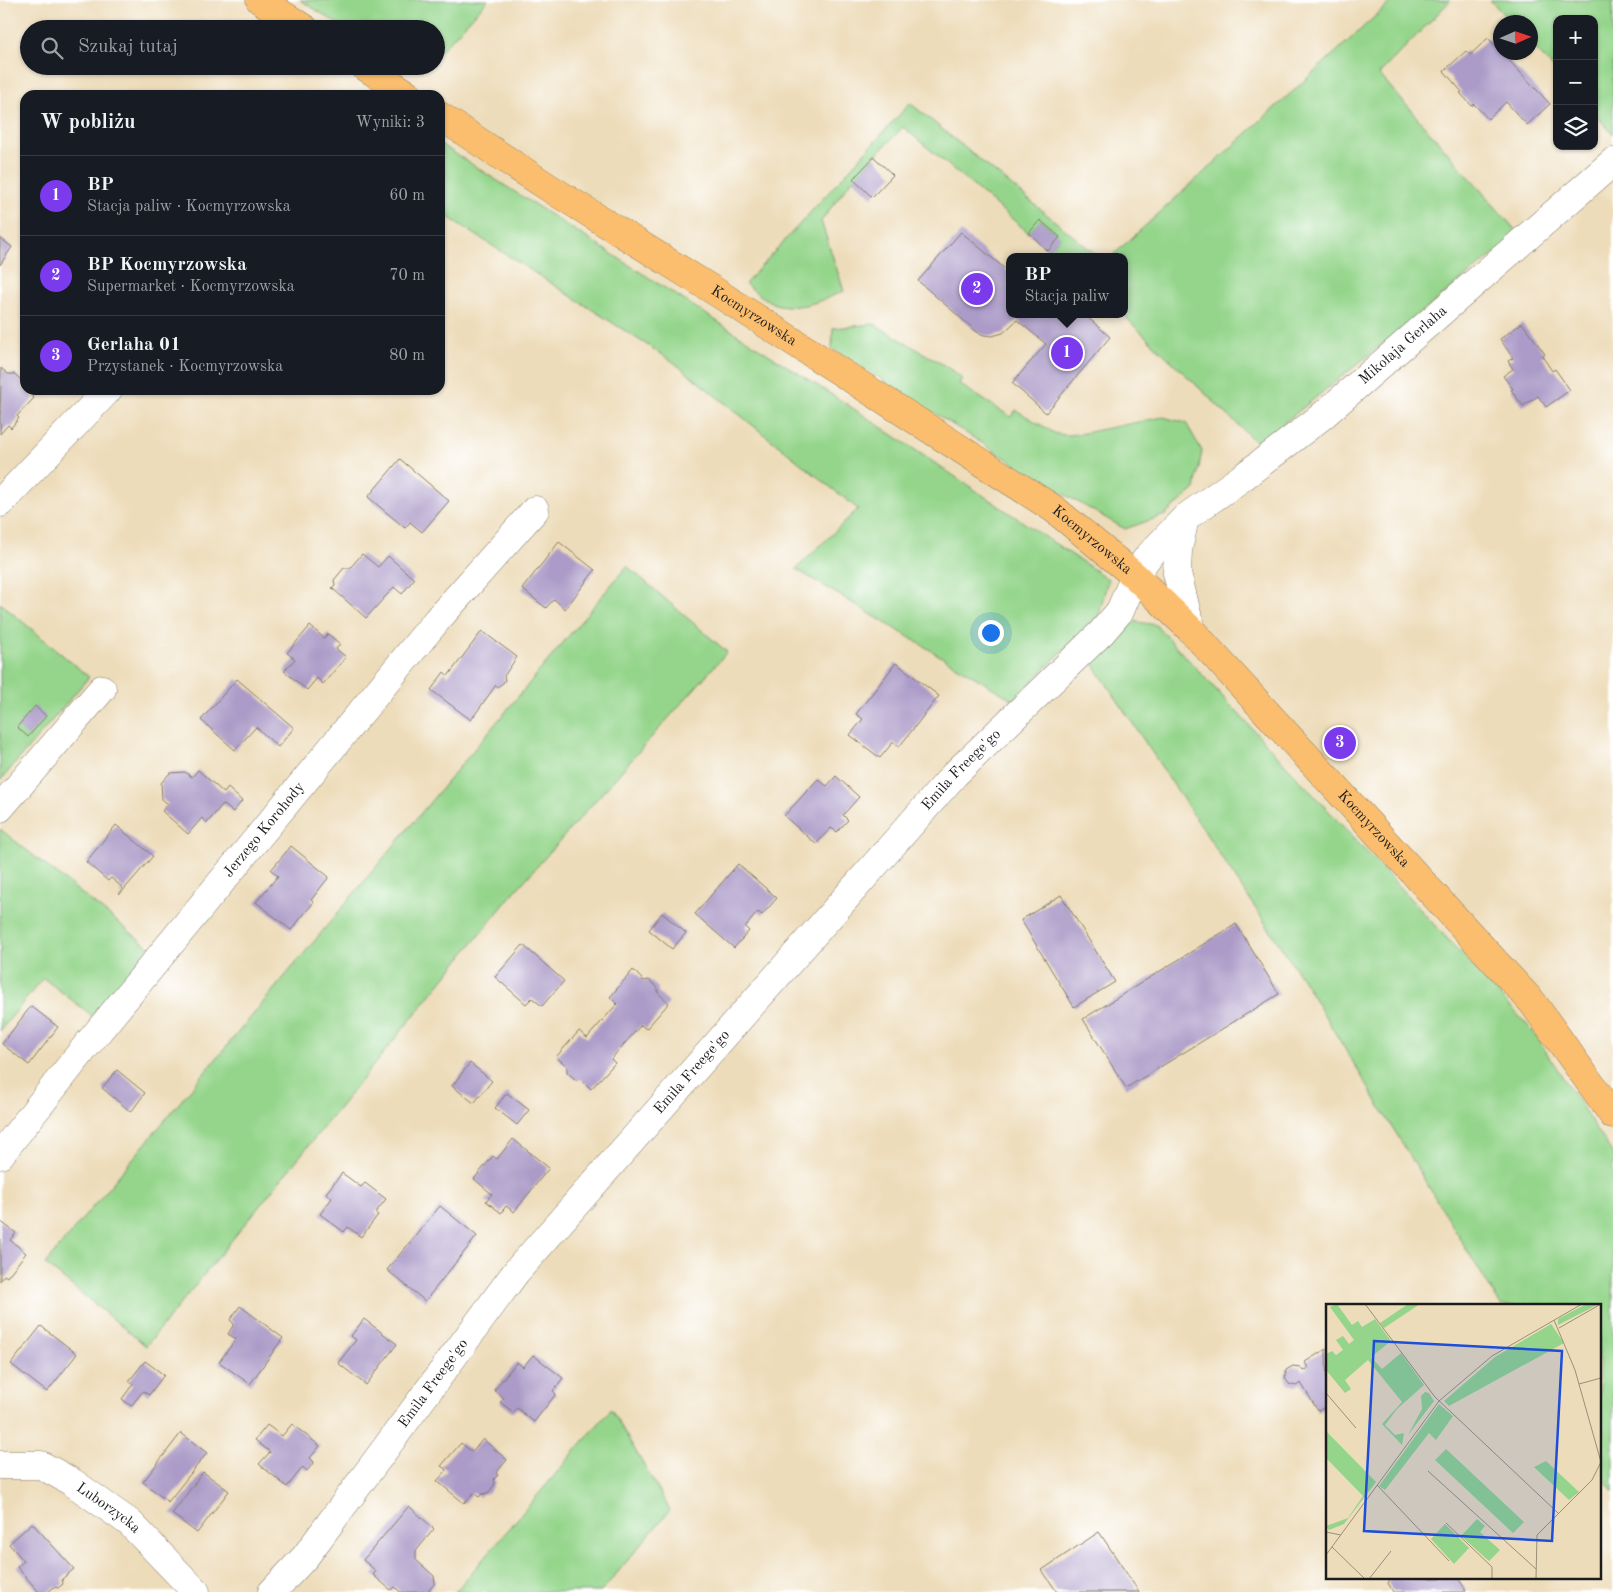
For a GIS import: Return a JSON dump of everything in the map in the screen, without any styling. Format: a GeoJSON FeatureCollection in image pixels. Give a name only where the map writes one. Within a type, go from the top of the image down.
{"type":"FeatureCollection","features":[{"type":"Feature","properties":{"kind":"main road"},"geometry":{"type":"LineString","coordinates":[[260,0],[291,20]]}},
{"type":"Feature","properties":{"kind":"main road"},"geometry":{"type":"LineString","coordinates":[[375,75],[394,90]]}},
{"type":"Feature","properties":{"kind":"main road","name":"Kocmyrzowska"},"geometry":{"type":"LineString","coordinates":[[445,119],[551,189],[713,290],[1054,509],[1135,576],[1191,630],[1533,1003],[1613,1115]]}},
{"type":"Feature","properties":{"kind":"street","name":"Mikołaja Gerlaha"},"geometry":{"type":"LineString","coordinates":[[1135,576],[1147,558],[1185,518],[1243,477],[1321,417],[1613,162]]}},
{"type":"Feature","properties":{"kind":"street"},"geometry":{"type":"LineString","coordinates":[[0,502],[103,395]]}},
{"type":"Feature","properties":{"kind":"street","name":"Jerzego Korohody"},"geometry":{"type":"LineString","coordinates":[[0,1155],[87,1045],[437,620],[535,510]]}},
{"type":"Feature","properties":{"kind":"street"},"geometry":{"type":"LineString","coordinates":[[1185,518],[1178,550],[1177,573],[1191,630]]}},
{"type":"Feature","properties":{"kind":"street","name":"Emila Freege'go"},"geometry":{"type":"LineString","coordinates":[[272,1592],[305,1557],[516,1272],[955,774],[1102,632],[1120,611],[1135,576]]}},
{"type":"Feature","properties":{"kind":"street"},"geometry":{"type":"LineString","coordinates":[[0,808],[102,690]]}},
{"type":"Feature","properties":{"kind":"street","name":"Luborzycka"},"geometry":{"type":"LineString","coordinates":[[0,1465],[42,1465],[72,1482],[130,1523],[196,1592]]}},
{"type":"Feature","properties":{"kind":"green space"},"geometry":{"type":"Polygon","coordinates":[[[300,0],[488,0],[445,46],[445,20],[332,20],[300,0]]]}},
{"type":"Feature","properties":{"kind":"green space"},"geometry":{"type":"Polygon","coordinates":[[[1393,0],[1451,0],[1379,74],[1519,234],[1258,444],[1126,318],[1128,318],[1128,253],[1115,253],[1393,0]]]}},
{"type":"Feature","properties":{"kind":"green space"},"geometry":{"type":"Polygon","coordinates":[[[1490,0],[1613,0],[1613,134],[1598,117],[1598,15],[1553,15],[1553,68],[1538,52],[1538,15],[1504,15],[1490,0]]]}},
{"type":"Feature","properties":{"kind":"green space"},"geometry":{"type":"Polygon","coordinates":[[[910,103],[1094,253],[1051,253],[1048,251],[1060,237],[1041,220],[1029,233],[903,127],[853,179],[821,221],[844,291],[802,306],[784,306],[771,302],[745,284],[910,103]]]}},
{"type":"Feature","properties":{"kind":"green space"},"geometry":{"type":"Polygon","coordinates":[[[445,147],[851,407],[1108,579],[1099,615],[1013,700],[796,569],[858,509],[672,361],[445,215],[445,147]]]}},
{"type":"Feature","properties":{"kind":"green space"},"geometry":{"type":"Polygon","coordinates":[[[874,324],[944,365],[962,378],[959,384],[1011,417],[1016,410],[1056,434],[1079,434],[1163,417],[1186,423],[1202,451],[1195,489],[1165,515],[1125,529],[1048,485],[832,348],[833,328],[874,324]]]}},
{"type":"Feature","properties":{"kind":"green space"},"geometry":{"type":"Polygon","coordinates":[[[627,566],[727,652],[510,897],[146,1346],[45,1264],[627,566]]]}},
{"type":"Feature","properties":{"kind":"green space"},"geometry":{"type":"Polygon","coordinates":[[[0,603],[89,677],[0,781],[0,603]]]}},
{"type":"Feature","properties":{"kind":"green space"},"geometry":{"type":"Polygon","coordinates":[[[1132,621],[1156,625],[1531,1029],[1613,1154],[1613,1492],[1600,1471],[1600,1304],[1500,1304],[1303,980],[1090,659],[1132,621]]]}},
{"type":"Feature","properties":{"kind":"green space"},"geometry":{"type":"Polygon","coordinates":[[[0,829],[149,947],[94,1017],[43,978],[0,1031],[0,829]]]}},
{"type":"Feature","properties":{"kind":"green space"},"geometry":{"type":"Polygon","coordinates":[[[611,1409],[670,1510],[601,1592],[455,1592],[611,1409]]]}},
{"type":"Feature","properties":{"kind":"building"},"geometry":{"type":"Polygon","coordinates":[[[1488,38],[1493,43],[1493,60],[1509,60],[1550,104],[1527,125],[1506,102],[1488,119],[1460,93],[1462,92],[1444,71],[1466,51],[1470,55],[1488,38]]]}},
{"type":"Feature","properties":{"kind":"building"},"geometry":{"type":"Polygon","coordinates":[[[874,157],[893,175],[872,197],[853,179],[874,157]]]}},
{"type":"Feature","properties":{"kind":"building"},"geometry":{"type":"Polygon","coordinates":[[[1040,220],[1060,237],[1048,251],[1029,233],[1040,220]]]}},
{"type":"Feature","properties":{"kind":"building"},"geometry":{"type":"Polygon","coordinates":[[[961,232],[1006,270],[1006,318],[1062,318],[1065,321],[1068,318],[1089,318],[1110,337],[1046,413],[1012,383],[1046,344],[1017,320],[1003,333],[992,336],[977,332],[918,281],[961,232]]]}},
{"type":"Feature","properties":{"kind":"building"},"geometry":{"type":"Polygon","coordinates":[[[0,238],[12,247],[0,265],[0,238]]]}},
{"type":"Feature","properties":{"kind":"building"},"geometry":{"type":"Polygon","coordinates":[[[1522,323],[1545,354],[1542,356],[1552,371],[1555,369],[1570,390],[1546,407],[1538,396],[1523,406],[1503,376],[1513,369],[1508,361],[1513,358],[1500,339],[1522,323]]]}},
{"type":"Feature","properties":{"kind":"building"},"geometry":{"type":"Polygon","coordinates":[[[1,368],[8,374],[15,374],[20,379],[20,395],[31,395],[34,398],[17,416],[19,418],[11,428],[8,425],[0,434],[1,368]]]}},
{"type":"Feature","properties":{"kind":"building"},"geometry":{"type":"Polygon","coordinates":[[[400,459],[449,501],[422,532],[410,522],[405,528],[368,497],[400,459]]]}},
{"type":"Feature","properties":{"kind":"building"},"geometry":{"type":"Polygon","coordinates":[[[559,542],[595,570],[565,609],[554,599],[546,608],[522,589],[559,542]]]}},
{"type":"Feature","properties":{"kind":"building"},"geometry":{"type":"Polygon","coordinates":[[[362,554],[378,567],[388,556],[414,579],[402,594],[394,587],[366,618],[332,588],[335,585],[334,580],[344,568],[350,568],[362,554]]]}},
{"type":"Feature","properties":{"kind":"building"},"geometry":{"type":"Polygon","coordinates":[[[310,626],[324,638],[328,634],[340,644],[336,649],[346,657],[323,684],[317,678],[307,690],[284,671],[295,659],[287,653],[310,626]]]}},
{"type":"Feature","properties":{"kind":"building"},"geometry":{"type":"Polygon","coordinates":[[[482,631],[517,657],[504,676],[505,680],[503,683],[497,687],[496,685],[471,720],[431,690],[444,672],[448,676],[482,631]]]}},
{"type":"Feature","properties":{"kind":"building"},"geometry":{"type":"Polygon","coordinates":[[[896,663],[939,696],[899,747],[893,742],[880,758],[850,735],[863,719],[856,714],[896,663]]]}},
{"type":"Feature","properties":{"kind":"building"},"geometry":{"type":"Polygon","coordinates":[[[237,679],[294,728],[278,747],[256,727],[235,750],[201,720],[237,679]]]}},
{"type":"Feature","properties":{"kind":"building"},"geometry":{"type":"Polygon","coordinates":[[[35,706],[46,716],[28,737],[17,727],[35,706]]]}},
{"type":"Feature","properties":{"kind":"building"},"geometry":{"type":"Polygon","coordinates":[[[198,770],[224,793],[228,788],[242,801],[233,812],[223,804],[207,823],[202,818],[188,834],[162,811],[168,804],[162,799],[161,783],[170,773],[185,772],[192,777],[198,770]]]}},
{"type":"Feature","properties":{"kind":"building"},"geometry":{"type":"Polygon","coordinates":[[[836,776],[859,797],[843,815],[848,820],[837,832],[831,828],[816,844],[784,816],[818,779],[827,786],[836,776]]]}},
{"type":"Feature","properties":{"kind":"building"},"geometry":{"type":"Polygon","coordinates":[[[116,825],[153,856],[120,894],[123,888],[111,878],[108,881],[86,862],[116,825]]]}},
{"type":"Feature","properties":{"kind":"building"},"geometry":{"type":"Polygon","coordinates":[[[291,846],[329,877],[311,900],[314,902],[291,930],[256,902],[278,876],[271,870],[291,846]]]}},
{"type":"Feature","properties":{"kind":"building"},"geometry":{"type":"Polygon","coordinates":[[[738,864],[777,898],[762,915],[758,912],[745,927],[749,931],[734,948],[695,914],[738,864]]]}},
{"type":"Feature","properties":{"kind":"building"},"geometry":{"type":"Polygon","coordinates":[[[1061,895],[1115,982],[1074,1007],[1021,920],[1061,895]]]}},
{"type":"Feature","properties":{"kind":"building"},"geometry":{"type":"Polygon","coordinates":[[[662,913],[686,933],[672,949],[649,930],[662,913]]]}},
{"type":"Feature","properties":{"kind":"building"},"geometry":{"type":"Polygon","coordinates":[[[1236,924],[1279,994],[1126,1088],[1083,1019],[1236,924]]]}},
{"type":"Feature","properties":{"kind":"building"},"geometry":{"type":"Polygon","coordinates":[[[523,945],[564,981],[542,1006],[532,998],[526,1004],[495,977],[523,945]]]}},
{"type":"Feature","properties":{"kind":"building"},"geometry":{"type":"Polygon","coordinates":[[[633,970],[644,981],[649,980],[658,988],[658,993],[669,1003],[646,1029],[641,1025],[611,1059],[615,1063],[591,1089],[581,1079],[576,1080],[567,1072],[567,1066],[556,1057],[579,1031],[587,1038],[617,1004],[610,997],[633,970]]]}},
{"type":"Feature","properties":{"kind":"building"},"geometry":{"type":"Polygon","coordinates":[[[31,1006],[58,1027],[29,1065],[2,1044],[31,1006]]]}},
{"type":"Feature","properties":{"kind":"building"},"geometry":{"type":"Polygon","coordinates":[[[470,1063],[492,1081],[474,1103],[452,1086],[470,1063]]]}},
{"type":"Feature","properties":{"kind":"building"},"geometry":{"type":"Polygon","coordinates":[[[117,1070],[145,1093],[131,1112],[102,1088],[117,1070]]]}},
{"type":"Feature","properties":{"kind":"building"},"geometry":{"type":"Polygon","coordinates":[[[507,1093],[529,1110],[517,1125],[495,1108],[507,1093]]]}},
{"type":"Feature","properties":{"kind":"building"},"geometry":{"type":"Polygon","coordinates":[[[513,1139],[549,1168],[514,1212],[506,1206],[501,1213],[486,1201],[492,1194],[474,1179],[493,1156],[497,1159],[513,1139]]]}},
{"type":"Feature","properties":{"kind":"building"},"geometry":{"type":"Polygon","coordinates":[[[342,1173],[361,1187],[365,1183],[386,1199],[375,1213],[378,1215],[361,1237],[348,1227],[344,1232],[320,1214],[332,1198],[326,1193],[342,1173]]]}},
{"type":"Feature","properties":{"kind":"building"},"geometry":{"type":"Polygon","coordinates":[[[440,1206],[477,1236],[425,1301],[387,1270],[440,1206]]]}},
{"type":"Feature","properties":{"kind":"building"},"geometry":{"type":"Polygon","coordinates":[[[0,1221],[16,1233],[10,1240],[26,1253],[7,1277],[4,1275],[0,1281],[0,1221]]]}},
{"type":"Feature","properties":{"kind":"building"},"geometry":{"type":"Polygon","coordinates":[[[240,1306],[283,1338],[250,1384],[219,1362],[236,1339],[228,1334],[234,1324],[230,1320],[240,1306]]]}},
{"type":"Feature","properties":{"kind":"building"},"geometry":{"type":"Polygon","coordinates":[[[364,1319],[397,1344],[366,1385],[338,1363],[356,1340],[351,1336],[364,1319]]]}},
{"type":"Feature","properties":{"kind":"building"},"geometry":{"type":"Polygon","coordinates":[[[41,1326],[77,1354],[47,1392],[11,1364],[41,1326]]]}},
{"type":"Feature","properties":{"kind":"building"},"geometry":{"type":"Polygon","coordinates":[[[1326,1349],[1326,1407],[1318,1411],[1301,1383],[1296,1386],[1289,1384],[1285,1378],[1286,1370],[1293,1366],[1300,1367],[1303,1371],[1308,1368],[1305,1362],[1326,1349]]]}},
{"type":"Feature","properties":{"kind":"building"},"geometry":{"type":"Polygon","coordinates":[[[533,1355],[563,1378],[553,1391],[556,1394],[534,1422],[517,1408],[513,1412],[500,1402],[504,1398],[494,1390],[517,1362],[523,1367],[533,1355]]]}},
{"type":"Feature","properties":{"kind":"building"},"geometry":{"type":"Polygon","coordinates":[[[145,1361],[164,1375],[149,1395],[143,1391],[131,1406],[122,1399],[133,1384],[129,1381],[145,1361]]]}},
{"type":"Feature","properties":{"kind":"building"},"geometry":{"type":"Polygon","coordinates":[[[292,1424],[320,1446],[310,1458],[314,1462],[307,1471],[303,1467],[287,1487],[259,1464],[270,1452],[255,1440],[267,1425],[282,1436],[292,1424]]]}},
{"type":"Feature","properties":{"kind":"building"},"geometry":{"type":"Polygon","coordinates":[[[181,1433],[207,1453],[168,1502],[143,1482],[181,1433]]]}},
{"type":"Feature","properties":{"kind":"building"},"geometry":{"type":"Polygon","coordinates":[[[483,1439],[507,1460],[496,1473],[498,1475],[494,1479],[495,1484],[488,1493],[482,1494],[479,1497],[473,1493],[464,1503],[437,1481],[447,1470],[441,1466],[461,1443],[472,1452],[483,1439]]]}},
{"type":"Feature","properties":{"kind":"building"},"geometry":{"type":"Polygon","coordinates":[[[203,1472],[229,1491],[197,1533],[172,1514],[203,1472]]]}},
{"type":"Feature","properties":{"kind":"building"},"geometry":{"type":"Polygon","coordinates":[[[409,1506],[434,1529],[416,1551],[416,1560],[434,1576],[435,1583],[427,1592],[400,1592],[395,1587],[391,1590],[373,1575],[376,1571],[363,1560],[409,1506]]]}},
{"type":"Feature","properties":{"kind":"building"},"geometry":{"type":"Polygon","coordinates":[[[32,1523],[74,1569],[62,1579],[63,1584],[58,1588],[54,1587],[48,1592],[39,1592],[17,1567],[24,1561],[9,1544],[32,1523]]]}},
{"type":"Feature","properties":{"kind":"building"},"geometry":{"type":"Polygon","coordinates":[[[1099,1532],[1139,1592],[1057,1592],[1042,1570],[1099,1532]]]}},
{"type":"Feature","properties":{"kind":"building"},"geometry":{"type":"Polygon","coordinates":[[[1390,1580],[1459,1580],[1466,1590],[1463,1592],[1393,1592],[1388,1583],[1390,1580]]]}},
{"type":"Feature","properties":{"kind":"place","name":"BP Kocmyrzowska"},"geometry":{"type":"Point","coordinates":[977,289]}},
{"type":"Feature","properties":{"kind":"place","name":"BP"},"geometry":{"type":"Point","coordinates":[1067,353]}},
{"type":"Feature","properties":{"kind":"place","name":"Gerlaha 01"},"geometry":{"type":"Point","coordinates":[1340,743]}}]}
